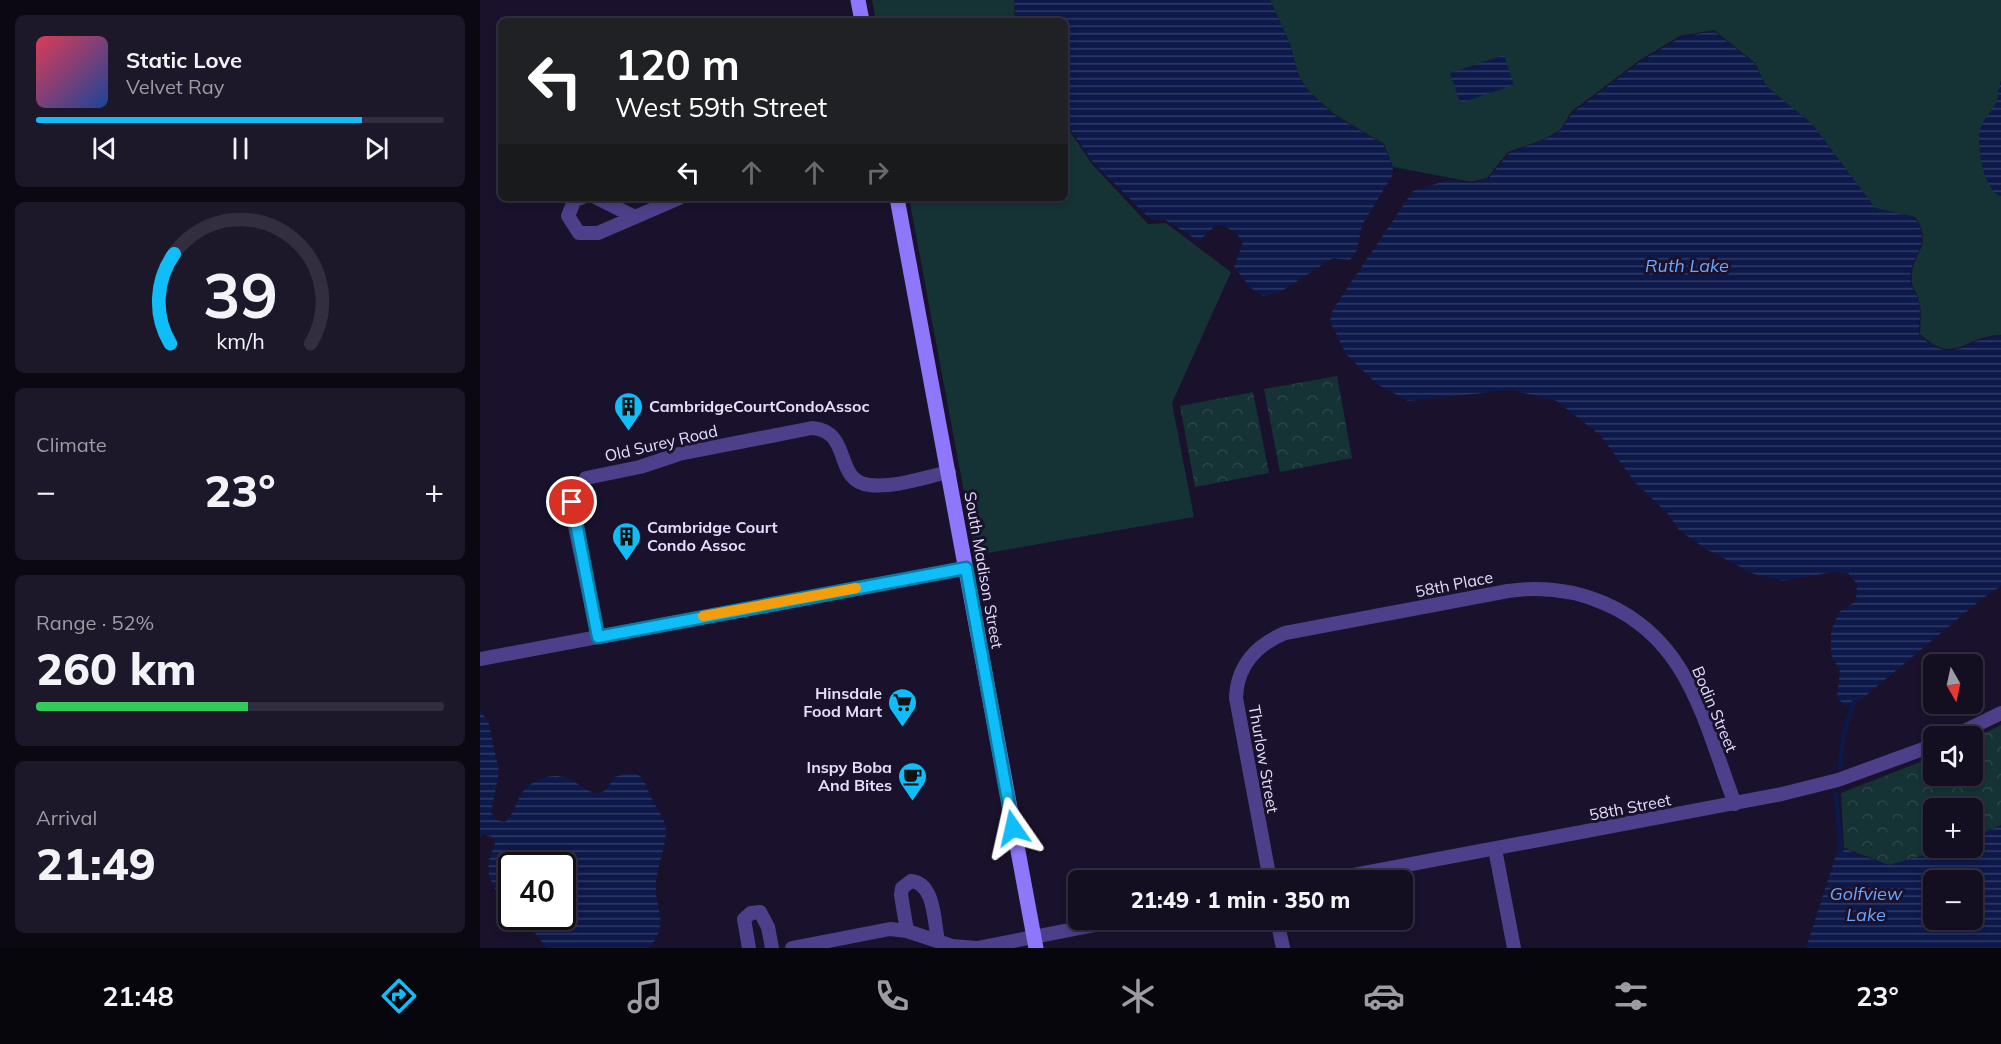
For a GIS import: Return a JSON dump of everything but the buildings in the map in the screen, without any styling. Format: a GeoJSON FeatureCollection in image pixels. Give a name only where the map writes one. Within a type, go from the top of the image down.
{"type":"FeatureCollection","features":[{"type":"Feature","properties":{"kind":"street"},"geometry":{"type":"LineString","coordinates":[[858,0],[861,18]]}},
{"type":"Feature","properties":{"kind":"street"},"geometry":{"type":"LineString","coordinates":[[574,201],[568,216],[579,233],[598,233],[672,201]]}},
{"type":"Feature","properties":{"kind":"street"},"geometry":{"type":"LineString","coordinates":[[603,201],[635,217]]}},
{"type":"Feature","properties":{"kind":"street","name":"South Madison Street"},"geometry":{"type":"LineString","coordinates":[[898,201],[1035,942]]}},
{"type":"Feature","properties":{"kind":"street","name":"Old Surey Road"},"geometry":{"type":"LineString","coordinates":[[598,637],[572,512],[574,493],[586,478],[640,467],[679,454],[812,428],[832,433],[851,475],[868,485],[949,472]]}},
{"type":"Feature","properties":{"kind":"street"},"geometry":{"type":"LineString","coordinates":[[480,658],[966,568]]}},
{"type":"Feature","properties":{"kind":"street","name":"58th Place"},"geometry":{"type":"LineString","coordinates":[[1359,619],[1508,591],[1555,589]]}},
{"type":"Feature","properties":{"kind":"street","name":"Bodin Street"},"geometry":{"type":"LineString","coordinates":[[1555,589],[1594,598],[1634,618],[1665,648],[1687,682],[1735,804]]}},
{"type":"Feature","properties":{"kind":"street","name":"Thurlow Street"},"geometry":{"type":"LineString","coordinates":[[1268,870],[1236,698],[1239,681],[1247,659],[1272,638],[1285,633],[1359,619]]}},
{"type":"Feature","properties":{"kind":"street"},"geometry":{"type":"LineString","coordinates":[[1974,726],[2001,713]]}},
{"type":"Feature","properties":{"kind":"street","name":"58th Street"},"geometry":{"type":"LineString","coordinates":[[1381,870],[1735,804],[1838,780],[1923,749]]}},
{"type":"Feature","properties":{"kind":"street"},"geometry":{"type":"LineString","coordinates":[[1495,849],[1514,948]]}},
{"type":"Feature","properties":{"kind":"street"},"geometry":{"type":"LineString","coordinates":[[907,931],[901,895],[902,888],[911,881],[918,882],[924,885],[929,897],[938,941]]}},
{"type":"Feature","properties":{"kind":"street"},"geometry":{"type":"LineString","coordinates":[[749,948],[744,919],[752,913],[760,912],[768,927],[772,948]]}},
{"type":"Feature","properties":{"kind":"street"},"geometry":{"type":"LineString","coordinates":[[792,948],[840,943],[890,929],[907,931],[952,946],[977,948],[1035,942],[1082,930]]}},
{"type":"Feature","properties":{"kind":"street"},"geometry":{"type":"LineString","coordinates":[[1279,930],[1283,948]]}},
{"type":"Feature","properties":{"kind":"green space"},"geometry":{"type":"Polygon","coordinates":[[[872,0],[1014,0],[1015,18],[875,18],[872,0]]]}},
{"type":"Feature","properties":{"kind":"green space"},"geometry":{"type":"Polygon","coordinates":[[[1270,0],[2001,0],[2001,335],[1978,339],[1952,349],[1932,344],[1920,334],[1920,305],[1913,285],[1912,273],[1923,236],[1915,217],[1875,208],[1812,124],[1766,86],[1755,63],[1714,30],[1680,36],[1640,60],[1571,112],[1561,129],[1545,139],[1508,152],[1487,178],[1472,182],[1393,167],[1384,144],[1334,114],[1308,90],[1299,76],[1290,44],[1270,0]]]}},
{"type":"Feature","properties":{"kind":"green space"},"geometry":{"type":"Polygon","coordinates":[[[1068,128],[1092,164],[1148,224],[1166,223],[1231,272],[1172,403],[1194,517],[988,553],[973,540],[910,201],[1068,201],[1068,128]]]}},
{"type":"Feature","properties":{"kind":"green space"},"geometry":{"type":"Polygon","coordinates":[[[1337,376],[1352,458],[1280,472],[1264,389],[1337,376]]]}},
{"type":"Feature","properties":{"kind":"green space"},"geometry":{"type":"Polygon","coordinates":[[[1253,392],[1269,473],[1195,487],[1180,406],[1253,392]]]}},
{"type":"Feature","properties":{"kind":"green space"},"geometry":{"type":"Polygon","coordinates":[[[2001,725],[2001,825],[1983,833],[1983,798],[1923,798],[1923,855],[1889,865],[1844,848],[1841,793],[1923,761],[1923,786],[1983,786],[1983,734],[2001,725]]]}},
{"type":"Feature","properties":{"kind":"water"},"geometry":{"type":"Polygon","coordinates":[[[1014,0],[1270,0],[1290,44],[1299,77],[1308,90],[1334,115],[1383,144],[1393,167],[1392,176],[1362,225],[1357,250],[1350,260],[1333,258],[1280,292],[1263,296],[1251,288],[1234,267],[1243,242],[1236,233],[1223,225],[1214,227],[1199,241],[1165,220],[1151,220],[1093,162],[1068,126],[1068,18],[1016,18],[1014,0]]]}},
{"type":"Feature","properties":{"kind":"water","name":"Ruth Lake"},"geometry":{"type":"Polygon","coordinates":[[[1714,31],[1755,64],[1766,86],[1812,124],[1875,208],[1914,217],[1922,236],[1911,274],[1911,284],[1920,305],[1919,335],[1943,350],[1952,350],[1988,337],[2001,336],[2001,586],[1983,598],[1864,697],[1846,706],[1837,698],[1840,671],[1831,654],[1831,632],[1839,612],[1856,601],[1857,584],[1848,573],[1833,572],[1783,581],[1754,574],[1706,549],[1679,530],[1670,516],[1634,481],[1601,436],[1557,401],[1511,390],[1408,401],[1377,384],[1346,354],[1330,321],[1333,309],[1413,191],[1448,180],[1472,183],[1488,179],[1509,153],[1546,139],[1561,130],[1572,113],[1641,61],[1681,37],[1714,31]]]}},
{"type":"Feature","properties":{"kind":"water"},"geometry":{"type":"Polygon","coordinates":[[[1504,55],[1514,85],[1460,103],[1450,73],[1504,55]]]}},
{"type":"Feature","properties":{"kind":"water"},"geometry":{"type":"Polygon","coordinates":[[[2001,80],[2001,196],[1995,193],[1990,186],[1982,166],[1979,134],[1984,121],[1996,103],[2001,80]]]}},
{"type":"Feature","properties":{"kind":"water"},"geometry":{"type":"Polygon","coordinates":[[[480,710],[489,724],[499,772],[491,813],[497,820],[505,822],[526,788],[547,777],[563,777],[596,793],[608,788],[613,778],[631,774],[641,777],[666,828],[656,883],[660,924],[656,939],[649,948],[547,948],[533,930],[576,930],[576,852],[498,852],[498,893],[489,876],[495,839],[483,833],[480,836],[480,710]]]}},
{"type":"Feature","properties":{"kind":"water","name":"Golfview Lake"},"geometry":{"type":"Polygon","coordinates":[[[2001,825],[2001,948],[1806,948],[1837,852],[1847,848],[1853,853],[1889,865],[1923,855],[1923,858],[1983,858],[1983,833],[2001,825]]]}},
{"type":"Feature","properties":{"kind":"waterway"},"geometry":{"type":"LineString","coordinates":[[1840,768],[1844,733],[1855,698]]}},
{"type":"Feature","properties":{"kind":"waterway"},"geometry":{"type":"LineString","coordinates":[[1836,794],[1841,853]]}},
{"type":"Feature","properties":{"kind":"slow traffic"},"geometry":{"type":"LineString","coordinates":[[703,616],[856,588]]}},
{"type":"Feature","properties":{"kind":"place","name":"CambridgeCourtCondoAssoc"},"geometry":{"type":"Point","coordinates":[628,432]}},
{"type":"Feature","properties":{"kind":"place","name":"Cambridge Court Condo Assoc"},"geometry":{"type":"Point","coordinates":[626,562]}},
{"type":"Feature","properties":{"kind":"place","name":"Hinsdale Food Mart"},"geometry":{"type":"Point","coordinates":[903,728]}},
{"type":"Feature","properties":{"kind":"place","name":"Inspy Boba And Bites"},"geometry":{"type":"Point","coordinates":[913,802]}},
{"type":"Feature","properties":{"kind":"route"},"geometry":{"type":"LineString","coordinates":[[572,502],[574,524],[598,637],[966,568],[1013,828]]}}]}
